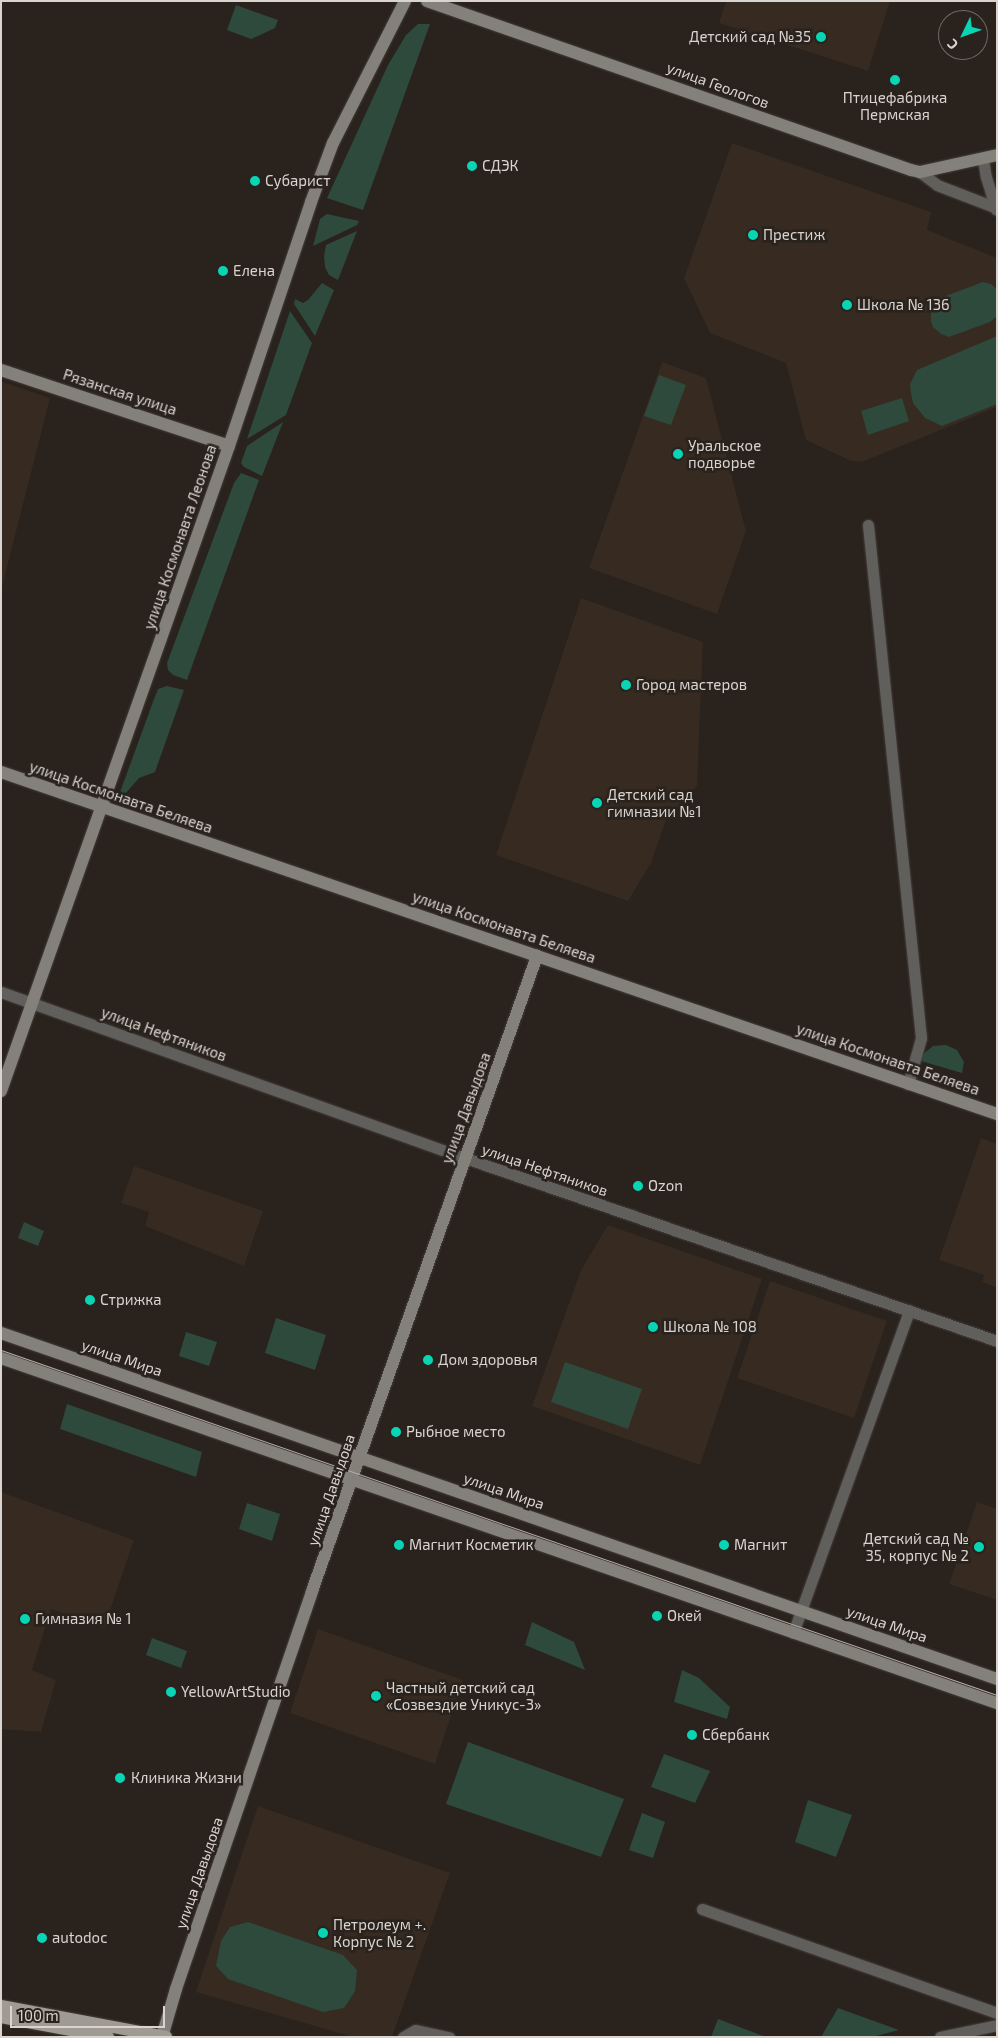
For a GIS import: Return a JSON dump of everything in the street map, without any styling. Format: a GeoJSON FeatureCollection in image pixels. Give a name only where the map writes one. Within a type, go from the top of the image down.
{"type":"FeatureCollection","features":[{"type":"Feature","properties":{"kind":"main road","name":"улица Космонавта Леонова"},"geometry":{"type":"LineString","coordinates":[[1,1090],[229,446],[277,298],[333,143],[405,1]]}},
{"type":"Feature","properties":{"kind":"main road","name":"улица Геологов"},"geometry":{"type":"LineString","coordinates":[[427,1],[920,172]]}},
{"type":"Feature","properties":{"kind":"main road"},"geometry":{"type":"LineString","coordinates":[[920,172],[997,155]]}},
{"type":"Feature","properties":{"kind":"main road","name":"Рязанская улица"},"geometry":{"type":"LineString","coordinates":[[1,370],[229,446]]}},
{"type":"Feature","properties":{"kind":"main road","name":"улица Космонавта Беляева"},"geometry":{"type":"LineString","coordinates":[[1,772],[997,1114]]}},
{"type":"Feature","properties":{"kind":"main road","name":"улица Давыдова"},"geometry":{"type":"LineString","coordinates":[[164,2037],[176,1989],[351,1479],[537,956]]}},
{"type":"Feature","properties":{"kind":"main road","name":"улица Мира"},"geometry":{"type":"LineString","coordinates":[[1,1334],[997,1679]]}},
{"type":"Feature","properties":{"kind":"main road"},"geometry":{"type":"LineString","coordinates":[[1,1358],[997,1703]]}},
{"type":"Feature","properties":{"kind":"main road"},"geometry":{"type":"LineString","coordinates":[[1,2006],[164,2037]]}},
{"type":"Feature","properties":{"kind":"main road"},"geometry":{"type":"LineString","coordinates":[[1,2017],[108,2037]]}},
{"type":"Feature","properties":{"kind":"street"},"geometry":{"type":"LineString","coordinates":[[983,159],[995,209]]}},
{"type":"Feature","properties":{"kind":"street","name":"улица Геологов"},"geometry":{"type":"LineString","coordinates":[[920,172],[937,185],[995,209]]}},
{"type":"Feature","properties":{"kind":"street"},"geometry":{"type":"LineString","coordinates":[[868,525],[921,1038],[908,1084]]}},
{"type":"Feature","properties":{"kind":"street","name":"улица Нефтяников"},"geometry":{"type":"LineString","coordinates":[[1,992],[465,1158],[997,1341]]}},
{"type":"Feature","properties":{"kind":"street"},"geometry":{"type":"LineString","coordinates":[[794,1632],[909,1310]]}},
{"type":"Feature","properties":{"kind":"street"},"geometry":{"type":"LineString","coordinates":[[702,1909],[997,2013]]}},
{"type":"Feature","properties":{"kind":"street"},"geometry":{"type":"LineString","coordinates":[[940,2037],[997,2025]]}},
{"type":"Feature","properties":{"kind":"street"},"geometry":{"type":"LineString","coordinates":[[403,2037],[415,2030],[449,2037]]}},
{"type":"Feature","properties":{"kind":"shaded area","name":"Детский сад №35"},"geometry":{"type":"Polygon","coordinates":[[[726,1],[890,1],[868,71],[719,23],[726,1]]]}},
{"type":"Feature","properties":{"kind":"shaded area","name":"Школа № 136"},"geometry":{"type":"Polygon","coordinates":[[[732,143],[931,212],[927,230],[997,258],[997,407],[862,462],[851,461],[806,440],[786,363],[710,333],[684,278],[732,143]]]}},
{"type":"Feature","properties":{"kind":"shaded area","name":"Уральское подворье"},"geometry":{"type":"Polygon","coordinates":[[[662,362],[706,378],[746,531],[717,614],[589,568],[662,362]]]}},
{"type":"Feature","properties":{"kind":"shaded area"},"geometry":{"type":"Polygon","coordinates":[[[1,381],[50,398],[1,591],[1,381]]]}},
{"type":"Feature","properties":{"kind":"shaded area"},"geometry":{"type":"Polygon","coordinates":[[[581,598],[703,642],[697,786],[666,820],[651,863],[628,901],[496,855],[581,598]]]}},
{"type":"Feature","properties":{"kind":"shaded area"},"geometry":{"type":"Polygon","coordinates":[[[981,1138],[997,1144],[997,1288],[982,1282],[984,1275],[939,1260],[981,1138]]]}},
{"type":"Feature","properties":{"kind":"shaded area"},"geometry":{"type":"Polygon","coordinates":[[[134,1166],[263,1211],[244,1266],[145,1226],[149,1212],[121,1203],[134,1166]]]}},
{"type":"Feature","properties":{"kind":"shaded area","name":"Школа № 108"},"geometry":{"type":"Polygon","coordinates":[[[608,1225],[762,1279],[700,1465],[532,1406],[581,1270],[608,1225]]]}},
{"type":"Feature","properties":{"kind":"shaded area"},"geometry":{"type":"Polygon","coordinates":[[[770,1281],[887,1321],[854,1418],[737,1378],[770,1281]]]}},
{"type":"Feature","properties":{"kind":"shaded area","name":"Гимназия № 1"},"geometry":{"type":"Polygon","coordinates":[[[1,1492],[134,1540],[104,1628],[51,1609],[32,1670],[56,1680],[41,1732],[1,1729],[1,1492]]]}},
{"type":"Feature","properties":{"kind":"shaded area","name":"Детский сад № 35, корпус № 2"},"geometry":{"type":"Polygon","coordinates":[[[977,1502],[997,1509],[997,1600],[949,1584],[977,1502]]]}},
{"type":"Feature","properties":{"kind":"shaded area","name":"Частный детский сад «Созвездие Уникус-3»"},"geometry":{"type":"Polygon","coordinates":[[[318,1629],[463,1680],[435,1764],[290,1713],[318,1629]]]}},
{"type":"Feature","properties":{"kind":"shaded area","name":"Петролеум +. Корпус № 2"},"geometry":{"type":"Polygon","coordinates":[[[258,1806],[450,1873],[392,2037],[353,2037],[196,1992],[258,1806]]]}},
{"type":"Feature","properties":{"kind":"green space"},"geometry":{"type":"Polygon","coordinates":[[[236,5],[278,20],[275,28],[251,39],[227,30],[236,5]]]}},
{"type":"Feature","properties":{"kind":"green space"},"geometry":{"type":"Polygon","coordinates":[[[418,24],[430,24],[363,210],[327,198],[388,65],[406,35],[418,24]]]}},
{"type":"Feature","properties":{"kind":"green space"},"geometry":{"type":"Polygon","coordinates":[[[327,214],[359,221],[357,225],[313,246],[320,219],[327,214]]]}},
{"type":"Feature","properties":{"kind":"green space"},"geometry":{"type":"Polygon","coordinates":[[[357,231],[338,280],[329,275],[325,267],[326,245],[357,231]]]}},
{"type":"Feature","properties":{"kind":"green space"},"geometry":{"type":"Polygon","coordinates":[[[983,282],[991,284],[997,289],[997,316],[990,322],[949,337],[941,334],[933,327],[931,306],[935,300],[983,282]]]}},
{"type":"Feature","properties":{"kind":"green space"},"geometry":{"type":"Polygon","coordinates":[[[322,283],[334,290],[315,336],[294,304],[295,299],[303,303],[308,300],[322,283]]]}},
{"type":"Feature","properties":{"kind":"green space"},"geometry":{"type":"Polygon","coordinates":[[[290,311],[312,343],[286,415],[247,439],[290,311]]]}},
{"type":"Feature","properties":{"kind":"green space"},"geometry":{"type":"Polygon","coordinates":[[[997,336],[997,404],[942,426],[925,418],[913,403],[911,393],[910,384],[917,370],[997,336]]]}},
{"type":"Feature","properties":{"kind":"green space"},"geometry":{"type":"Polygon","coordinates":[[[659,375],[686,385],[671,425],[644,416],[659,375]]]}},
{"type":"Feature","properties":{"kind":"green space"},"geometry":{"type":"Polygon","coordinates":[[[902,398],[909,421],[868,435],[861,411],[902,398]]]}},
{"type":"Feature","properties":{"kind":"green space"},"geometry":{"type":"Polygon","coordinates":[[[283,422],[262,476],[244,467],[241,463],[247,446],[283,422]]]}},
{"type":"Feature","properties":{"kind":"green space"},"geometry":{"type":"Polygon","coordinates":[[[241,473],[259,480],[187,680],[173,675],[168,670],[167,663],[234,483],[241,473]]]}},
{"type":"Feature","properties":{"kind":"green space"},"geometry":{"type":"Polygon","coordinates":[[[167,686],[184,690],[155,772],[139,778],[126,793],[119,795],[158,689],[167,686]]]}},
{"type":"Feature","properties":{"kind":"green space"},"geometry":{"type":"Polygon","coordinates":[[[946,1045],[957,1050],[964,1062],[962,1073],[921,1061],[922,1055],[933,1046],[946,1045]]]}},
{"type":"Feature","properties":{"kind":"green space"},"geometry":{"type":"Polygon","coordinates":[[[24,1222],[44,1231],[38,1246],[18,1238],[24,1222]]]}},
{"type":"Feature","properties":{"kind":"green space"},"geometry":{"type":"Polygon","coordinates":[[[276,1318],[326,1335],[315,1370],[265,1353],[276,1318]]]}},
{"type":"Feature","properties":{"kind":"green space"},"geometry":{"type":"Polygon","coordinates":[[[186,1332],[217,1342],[209,1366],[179,1356],[186,1332]]]}},
{"type":"Feature","properties":{"kind":"green space"},"geometry":{"type":"Polygon","coordinates":[[[565,1362],[642,1389],[628,1429],[551,1402],[565,1362]]]}},
{"type":"Feature","properties":{"kind":"green space"},"geometry":{"type":"Polygon","coordinates":[[[67,1404],[202,1452],[196,1477],[60,1429],[67,1404]]]}},
{"type":"Feature","properties":{"kind":"green space"},"geometry":{"type":"Polygon","coordinates":[[[247,1503],[280,1514],[272,1541],[239,1529],[247,1503]]]}},
{"type":"Feature","properties":{"kind":"green space"},"geometry":{"type":"Polygon","coordinates":[[[532,1622],[574,1642],[585,1670],[525,1645],[532,1622]]]}},
{"type":"Feature","properties":{"kind":"green space"},"geometry":{"type":"Polygon","coordinates":[[[152,1638],[187,1651],[181,1668],[146,1655],[152,1638]]]}},
{"type":"Feature","properties":{"kind":"green space"},"geometry":{"type":"Polygon","coordinates":[[[682,1670],[699,1678],[730,1707],[727,1719],[674,1702],[682,1670]]]}},
{"type":"Feature","properties":{"kind":"green space"},"geometry":{"type":"Polygon","coordinates":[[[468,1742],[624,1799],[601,1857],[446,1804],[468,1742]]]}},
{"type":"Feature","properties":{"kind":"green space"},"geometry":{"type":"Polygon","coordinates":[[[664,1754],[710,1771],[695,1803],[651,1787],[664,1754]]]}},
{"type":"Feature","properties":{"kind":"green space"},"geometry":{"type":"Polygon","coordinates":[[[808,1800],[852,1815],[836,1857],[795,1842],[808,1800]]]}},
{"type":"Feature","properties":{"kind":"green space"},"geometry":{"type":"Polygon","coordinates":[[[642,1813],[665,1822],[653,1858],[629,1850],[642,1813]]]}},
{"type":"Feature","properties":{"kind":"green space"},"geometry":{"type":"Polygon","coordinates":[[[248,1922],[343,1955],[357,1970],[355,1991],[344,2008],[323,2012],[228,1979],[216,1966],[221,1941],[230,1927],[248,1922]]]}},
{"type":"Feature","properties":{"kind":"green space"},"geometry":{"type":"Polygon","coordinates":[[[838,2008],[899,2030],[872,2037],[821,2037],[838,2008]]]}},
{"type":"Feature","properties":{"kind":"green space"},"geometry":{"type":"Polygon","coordinates":[[[718,2019],[766,2037],[711,2037],[718,2019]]]}},
{"type":"Feature","properties":{"kind":"tram line"},"geometry":{"type":"LineString","coordinates":[[1,1350],[997,1695]]}},
{"type":"Feature","properties":{"kind":"place","name":"Детский сад №35"},"geometry":{"type":"Point","coordinates":[821,37]}},
{"type":"Feature","properties":{"kind":"place","name":"Птицефабрика Пермская"},"geometry":{"type":"Point","coordinates":[895,80]}},
{"type":"Feature","properties":{"kind":"place","name":"СДЭК"},"geometry":{"type":"Point","coordinates":[472,166]}},
{"type":"Feature","properties":{"kind":"place","name":"Субарист"},"geometry":{"type":"Point","coordinates":[255,181]}},
{"type":"Feature","properties":{"kind":"place","name":"Престиж"},"geometry":{"type":"Point","coordinates":[753,235]}},
{"type":"Feature","properties":{"kind":"place","name":"Елена"},"geometry":{"type":"Point","coordinates":[223,271]}},
{"type":"Feature","properties":{"kind":"place","name":"Школа № 136"},"geometry":{"type":"Point","coordinates":[847,305]}},
{"type":"Feature","properties":{"kind":"place","name":"Уральское подворье"},"geometry":{"type":"Point","coordinates":[678,454]}},
{"type":"Feature","properties":{"kind":"place","name":"Город мастеров"},"geometry":{"type":"Point","coordinates":[626,685]}},
{"type":"Feature","properties":{"kind":"place","name":"Детский сад гимназии №1"},"geometry":{"type":"Point","coordinates":[597,803]}},
{"type":"Feature","properties":{"kind":"place","name":"Ozon"},"geometry":{"type":"Point","coordinates":[638,1186]}},
{"type":"Feature","properties":{"kind":"place","name":"Стрижка"},"geometry":{"type":"Point","coordinates":[90,1300]}},
{"type":"Feature","properties":{"kind":"place","name":"Школа № 108"},"geometry":{"type":"Point","coordinates":[653,1327]}},
{"type":"Feature","properties":{"kind":"place","name":"Дом здоровья"},"geometry":{"type":"Point","coordinates":[428,1360]}},
{"type":"Feature","properties":{"kind":"place","name":"Рыбное место"},"geometry":{"type":"Point","coordinates":[396,1432]}},
{"type":"Feature","properties":{"kind":"place","name":"Магнит Косметик"},"geometry":{"type":"Point","coordinates":[399,1545]}},
{"type":"Feature","properties":{"kind":"place","name":"Магнит"},"geometry":{"type":"Point","coordinates":[724,1545]}},
{"type":"Feature","properties":{"kind":"place","name":"Детский сад № 35, корпус № 2"},"geometry":{"type":"Point","coordinates":[979,1547]}},
{"type":"Feature","properties":{"kind":"place","name":"Окей"},"geometry":{"type":"Point","coordinates":[657,1616]}},
{"type":"Feature","properties":{"kind":"place","name":"Гимназия № 1"},"geometry":{"type":"Point","coordinates":[25,1619]}},
{"type":"Feature","properties":{"kind":"place","name":"YellowArtStudio"},"geometry":{"type":"Point","coordinates":[171,1692]}},
{"type":"Feature","properties":{"kind":"place","name":"Частный детский сад «Созвездие Уникус-3»"},"geometry":{"type":"Point","coordinates":[376,1696]}},
{"type":"Feature","properties":{"kind":"place","name":"Сбербанк"},"geometry":{"type":"Point","coordinates":[692,1735]}},
{"type":"Feature","properties":{"kind":"place","name":"Клиника Жизни"},"geometry":{"type":"Point","coordinates":[120,1778]}},
{"type":"Feature","properties":{"kind":"place","name":"Петролеум +. Корпус № 2"},"geometry":{"type":"Point","coordinates":[323,1933]}},
{"type":"Feature","properties":{"kind":"place","name":"autodoc"},"geometry":{"type":"Point","coordinates":[42,1938]}}]}
